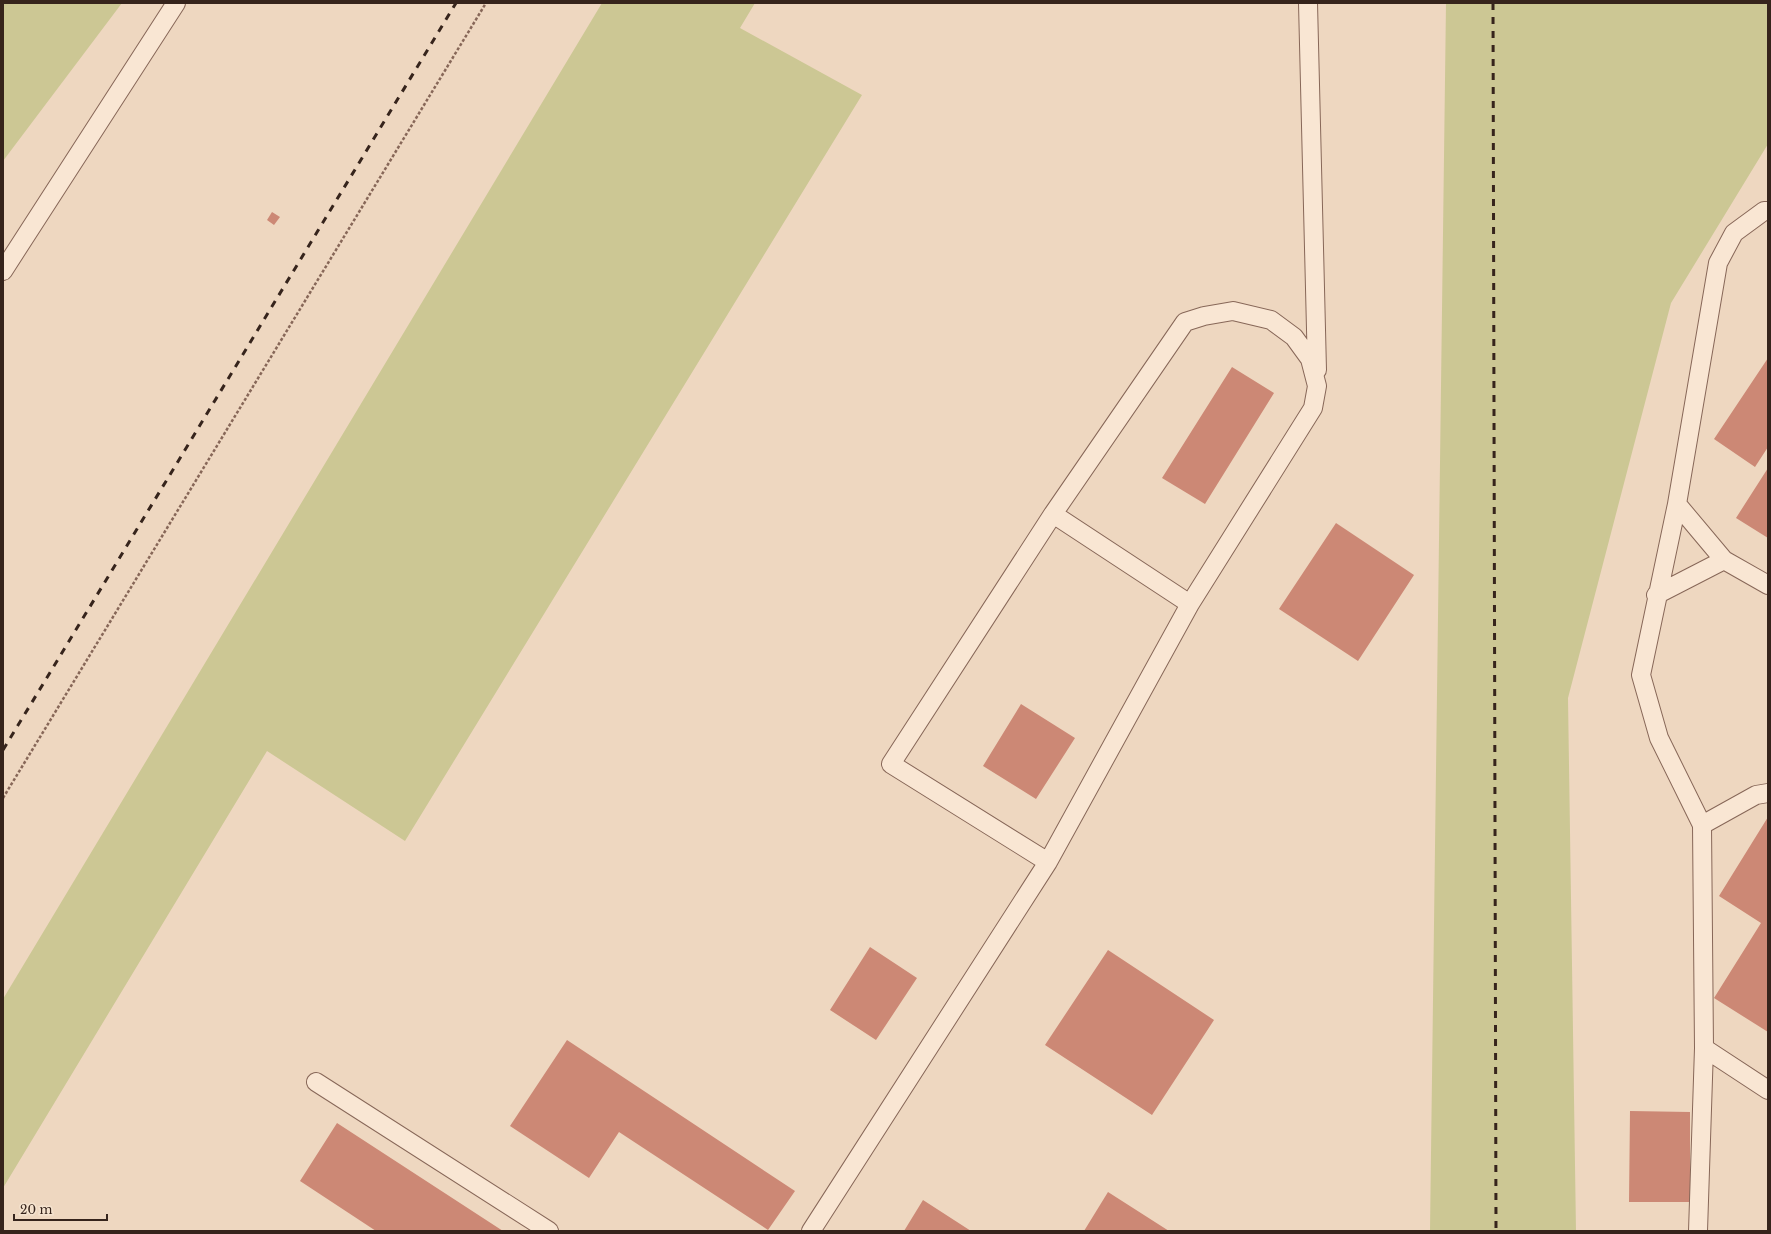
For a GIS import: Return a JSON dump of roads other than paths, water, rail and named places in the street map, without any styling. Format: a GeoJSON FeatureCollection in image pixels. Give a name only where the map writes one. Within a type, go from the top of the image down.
{"type":"FeatureCollection","features":[{"type":"Feature","properties":{"kind":"lane"},"geometry":{"type":"LineString","coordinates":[[3,271],[176,3]]}},
{"type":"Feature","properties":{"kind":"lane"},"geometry":{"type":"LineString","coordinates":[[811,1231],[1048,862],[1190,604],[1312,408],[1317,386],[1308,3]]}},
{"type":"Feature","properties":{"kind":"lane"},"geometry":{"type":"LineString","coordinates":[[1698,1231],[1704,1048],[1702,825],[1659,738],[1640,675],[1656,595],[1677,504],[1718,263],[1734,233],[1764,211],[1768,211]]}},
{"type":"Feature","properties":{"kind":"lane"},"geometry":{"type":"LineString","coordinates":[[1048,862],[892,764],[1053,514],[1185,322],[1204,316],[1233,311],[1271,320],[1294,337],[1310,359],[1317,386]]}},
{"type":"Feature","properties":{"kind":"lane"},"geometry":{"type":"LineString","coordinates":[[1677,504],[1724,560],[1768,585]]}},
{"type":"Feature","properties":{"kind":"lane"},"geometry":{"type":"LineString","coordinates":[[1053,514],[1190,604]]}},
{"type":"Feature","properties":{"kind":"lane"},"geometry":{"type":"LineString","coordinates":[[1656,595],[1724,560]]}},
{"type":"Feature","properties":{"kind":"lane"},"geometry":{"type":"LineString","coordinates":[[1702,825],[1756,795],[1768,793]]}},
{"type":"Feature","properties":{"kind":"lane"},"geometry":{"type":"LineString","coordinates":[[1704,1048],[1768,1090]]}},
{"type":"Feature","properties":{"kind":"lane"},"geometry":{"type":"LineString","coordinates":[[316,1082],[549,1231]]}},
{"type":"Feature","properties":{"kind":"railway"},"geometry":{"type":"LineString","coordinates":[[3,750],[456,3]]}},
{"type":"Feature","properties":{"kind":"railway"},"geometry":{"type":"LineString","coordinates":[[1493,3],[1496,1231]]}}]}
